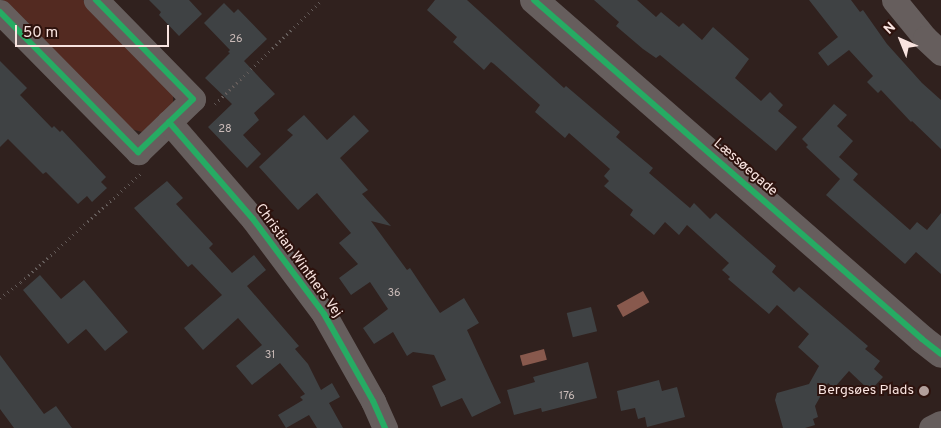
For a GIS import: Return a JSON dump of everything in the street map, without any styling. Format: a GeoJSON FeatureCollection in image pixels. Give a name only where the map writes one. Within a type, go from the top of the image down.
{"type":"FeatureCollection","features":[{"type":"Feature","properties":{"kind":"street"},"geometry":{"type":"LineString","coordinates":[[0,12],[138,152],[193,98],[96,0]]}},
{"type":"Feature","properties":{"kind":"street","name":"Læssøegade"},"geometry":{"type":"LineString","coordinates":[[534,0],[922,340],[941,354]]}},
{"type":"Feature","properties":{"kind":"street"},"geometry":{"type":"LineString","coordinates":[[894,0],[941,53]]}},
{"type":"Feature","properties":{"kind":"street","name":"Christian Winthers Vej"},"geometry":{"type":"LineString","coordinates":[[169,122],[253,219],[324,314],[386,428]]}},
{"type":"Feature","properties":{"kind":"street"},"geometry":{"type":"LineString","coordinates":[[931,428],[941,423]]}},
{"type":"Feature","properties":{"kind":"path"},"geometry":{"type":"LineString","coordinates":[[193,98],[211,108],[322,0]]}},
{"type":"Feature","properties":{"kind":"path"},"geometry":{"type":"LineString","coordinates":[[0,298],[21,282],[142,172],[138,152]]}},
{"type":"Feature","properties":{"kind":"shaded area"},"geometry":{"type":"Polygon","coordinates":[[[3,0],[83,0],[168,85],[173,96],[173,104],[142,132],[131,129],[3,0]]]}},
{"type":"Feature","properties":{"kind":"shaded area"},"geometry":{"type":"Polygon","coordinates":[[[643,291],[649,302],[623,317],[617,306],[643,291]]]}},
{"type":"Feature","properties":{"kind":"shaded area"},"geometry":{"type":"Polygon","coordinates":[[[544,349],[547,360],[523,366],[520,355],[544,349]]]}},
{"type":"Feature","properties":{"kind":"building"},"geometry":{"type":"Polygon","coordinates":[[[149,0],[189,0],[202,14],[179,36],[159,15],[161,12],[149,0]]]}},
{"type":"Feature","properties":{"kind":"building"},"geometry":{"type":"Polygon","coordinates":[[[435,0],[467,0],[564,88],[566,86],[620,132],[616,137],[653,168],[649,173],[690,208],[694,203],[710,219],[716,213],[776,266],[772,272],[794,292],[799,287],[868,346],[865,349],[880,361],[874,369],[883,377],[870,391],[849,371],[834,388],[828,383],[815,406],[818,417],[813,419],[815,425],[805,428],[783,428],[775,400],[777,393],[809,384],[819,366],[798,347],[809,334],[777,305],[769,314],[728,279],[730,277],[722,270],[729,263],[687,225],[679,235],[665,222],[654,235],[630,215],[633,210],[604,186],[609,181],[604,176],[610,169],[569,133],[565,138],[535,112],[540,105],[494,64],[491,62],[484,70],[453,42],[457,37],[427,10],[435,0]]]}},
{"type":"Feature","properties":{"kind":"building"},"geometry":{"type":"Polygon","coordinates":[[[594,0],[637,0],[656,17],[661,12],[679,27],[683,23],[702,40],[713,27],[749,59],[735,78],[761,101],[770,92],[783,105],[778,111],[797,127],[776,151],[660,55],[656,58],[643,49],[616,26],[619,22],[594,0]]]}},
{"type":"Feature","properties":{"kind":"building"},"geometry":{"type":"Polygon","coordinates":[[[809,0],[851,0],[860,12],[863,10],[887,44],[922,83],[941,100],[941,149],[911,122],[881,90],[878,93],[867,82],[873,76],[849,50],[828,66],[818,53],[838,37],[809,0]]]}},
{"type":"Feature","properties":{"kind":"building"},"geometry":{"type":"Polygon","coordinates":[[[224,3],[234,13],[238,9],[267,39],[244,61],[275,94],[254,113],[259,120],[243,135],[261,154],[247,168],[208,127],[232,104],[205,78],[230,53],[228,52],[230,50],[204,23],[224,3]]]}},
{"type":"Feature","properties":{"kind":"building"},"geometry":{"type":"Polygon","coordinates":[[[0,61],[27,88],[20,95],[52,128],[54,126],[60,132],[62,130],[106,177],[101,182],[107,188],[92,202],[87,196],[78,204],[46,172],[43,174],[8,139],[0,147],[0,61]]]}},
{"type":"Feature","properties":{"kind":"building"},"geometry":{"type":"Polygon","coordinates":[[[834,104],[847,115],[837,126],[853,141],[839,157],[858,174],[853,180],[910,230],[917,222],[927,230],[941,213],[941,274],[916,252],[905,264],[826,195],[840,179],[806,147],[808,145],[802,139],[834,104]]]}},
{"type":"Feature","properties":{"kind":"building"},"geometry":{"type":"Polygon","coordinates":[[[304,115],[327,140],[354,115],[369,131],[340,158],[368,190],[362,194],[391,226],[371,221],[407,270],[410,268],[440,313],[464,298],[479,323],[467,330],[501,403],[472,417],[462,398],[441,407],[432,386],[446,380],[434,355],[413,352],[407,356],[393,332],[374,344],[363,328],[388,309],[370,282],[351,295],[339,278],[358,264],[339,243],[351,233],[317,193],[298,210],[259,167],[293,135],[287,130],[304,115]]]}},
{"type":"Feature","properties":{"kind":"building"},"geometry":{"type":"Polygon","coordinates":[[[167,181],[183,198],[176,204],[213,244],[209,248],[232,273],[254,255],[266,270],[247,286],[299,346],[295,349],[308,364],[321,390],[332,383],[340,397],[329,403],[343,428],[317,428],[309,415],[286,428],[278,415],[303,400],[300,397],[305,394],[280,363],[252,385],[236,366],[262,345],[238,318],[203,350],[184,328],[222,295],[192,264],[188,267],[134,208],[167,181]]]}},
{"type":"Feature","properties":{"kind":"building"},"geometry":{"type":"Polygon","coordinates":[[[40,275],[61,299],[84,280],[128,332],[105,351],[86,329],[68,344],[23,290],[40,275]]]}},
{"type":"Feature","properties":{"kind":"building"},"geometry":{"type":"Polygon","coordinates":[[[591,307],[597,331],[573,337],[567,313],[591,307]]]}},
{"type":"Feature","properties":{"kind":"building"},"geometry":{"type":"Polygon","coordinates":[[[0,355],[44,414],[56,406],[72,428],[14,428],[0,409],[0,355]]]}},
{"type":"Feature","properties":{"kind":"building"},"geometry":{"type":"Polygon","coordinates":[[[588,362],[597,398],[542,412],[541,408],[514,415],[507,390],[535,382],[533,377],[588,362]]]}},
{"type":"Feature","properties":{"kind":"building"},"geometry":{"type":"Polygon","coordinates":[[[659,380],[662,391],[677,387],[685,417],[647,427],[645,417],[638,419],[635,408],[621,411],[617,391],[659,380]]]}},
{"type":"Feature","properties":{"kind":"cycle path"},"geometry":{"type":"LineString","coordinates":[[0,12],[138,152],[193,99],[96,0]]}},
{"type":"Feature","properties":{"kind":"cycle path"},"geometry":{"type":"LineString","coordinates":[[534,0],[941,354]]}},
{"type":"Feature","properties":{"kind":"cycle path"},"geometry":{"type":"LineString","coordinates":[[169,122],[253,219],[324,314],[373,401],[385,428]]}},
{"type":"Feature","properties":{"kind":"place","name":"Bergsøes Plads"},"geometry":{"type":"Point","coordinates":[924,391]}}]}
